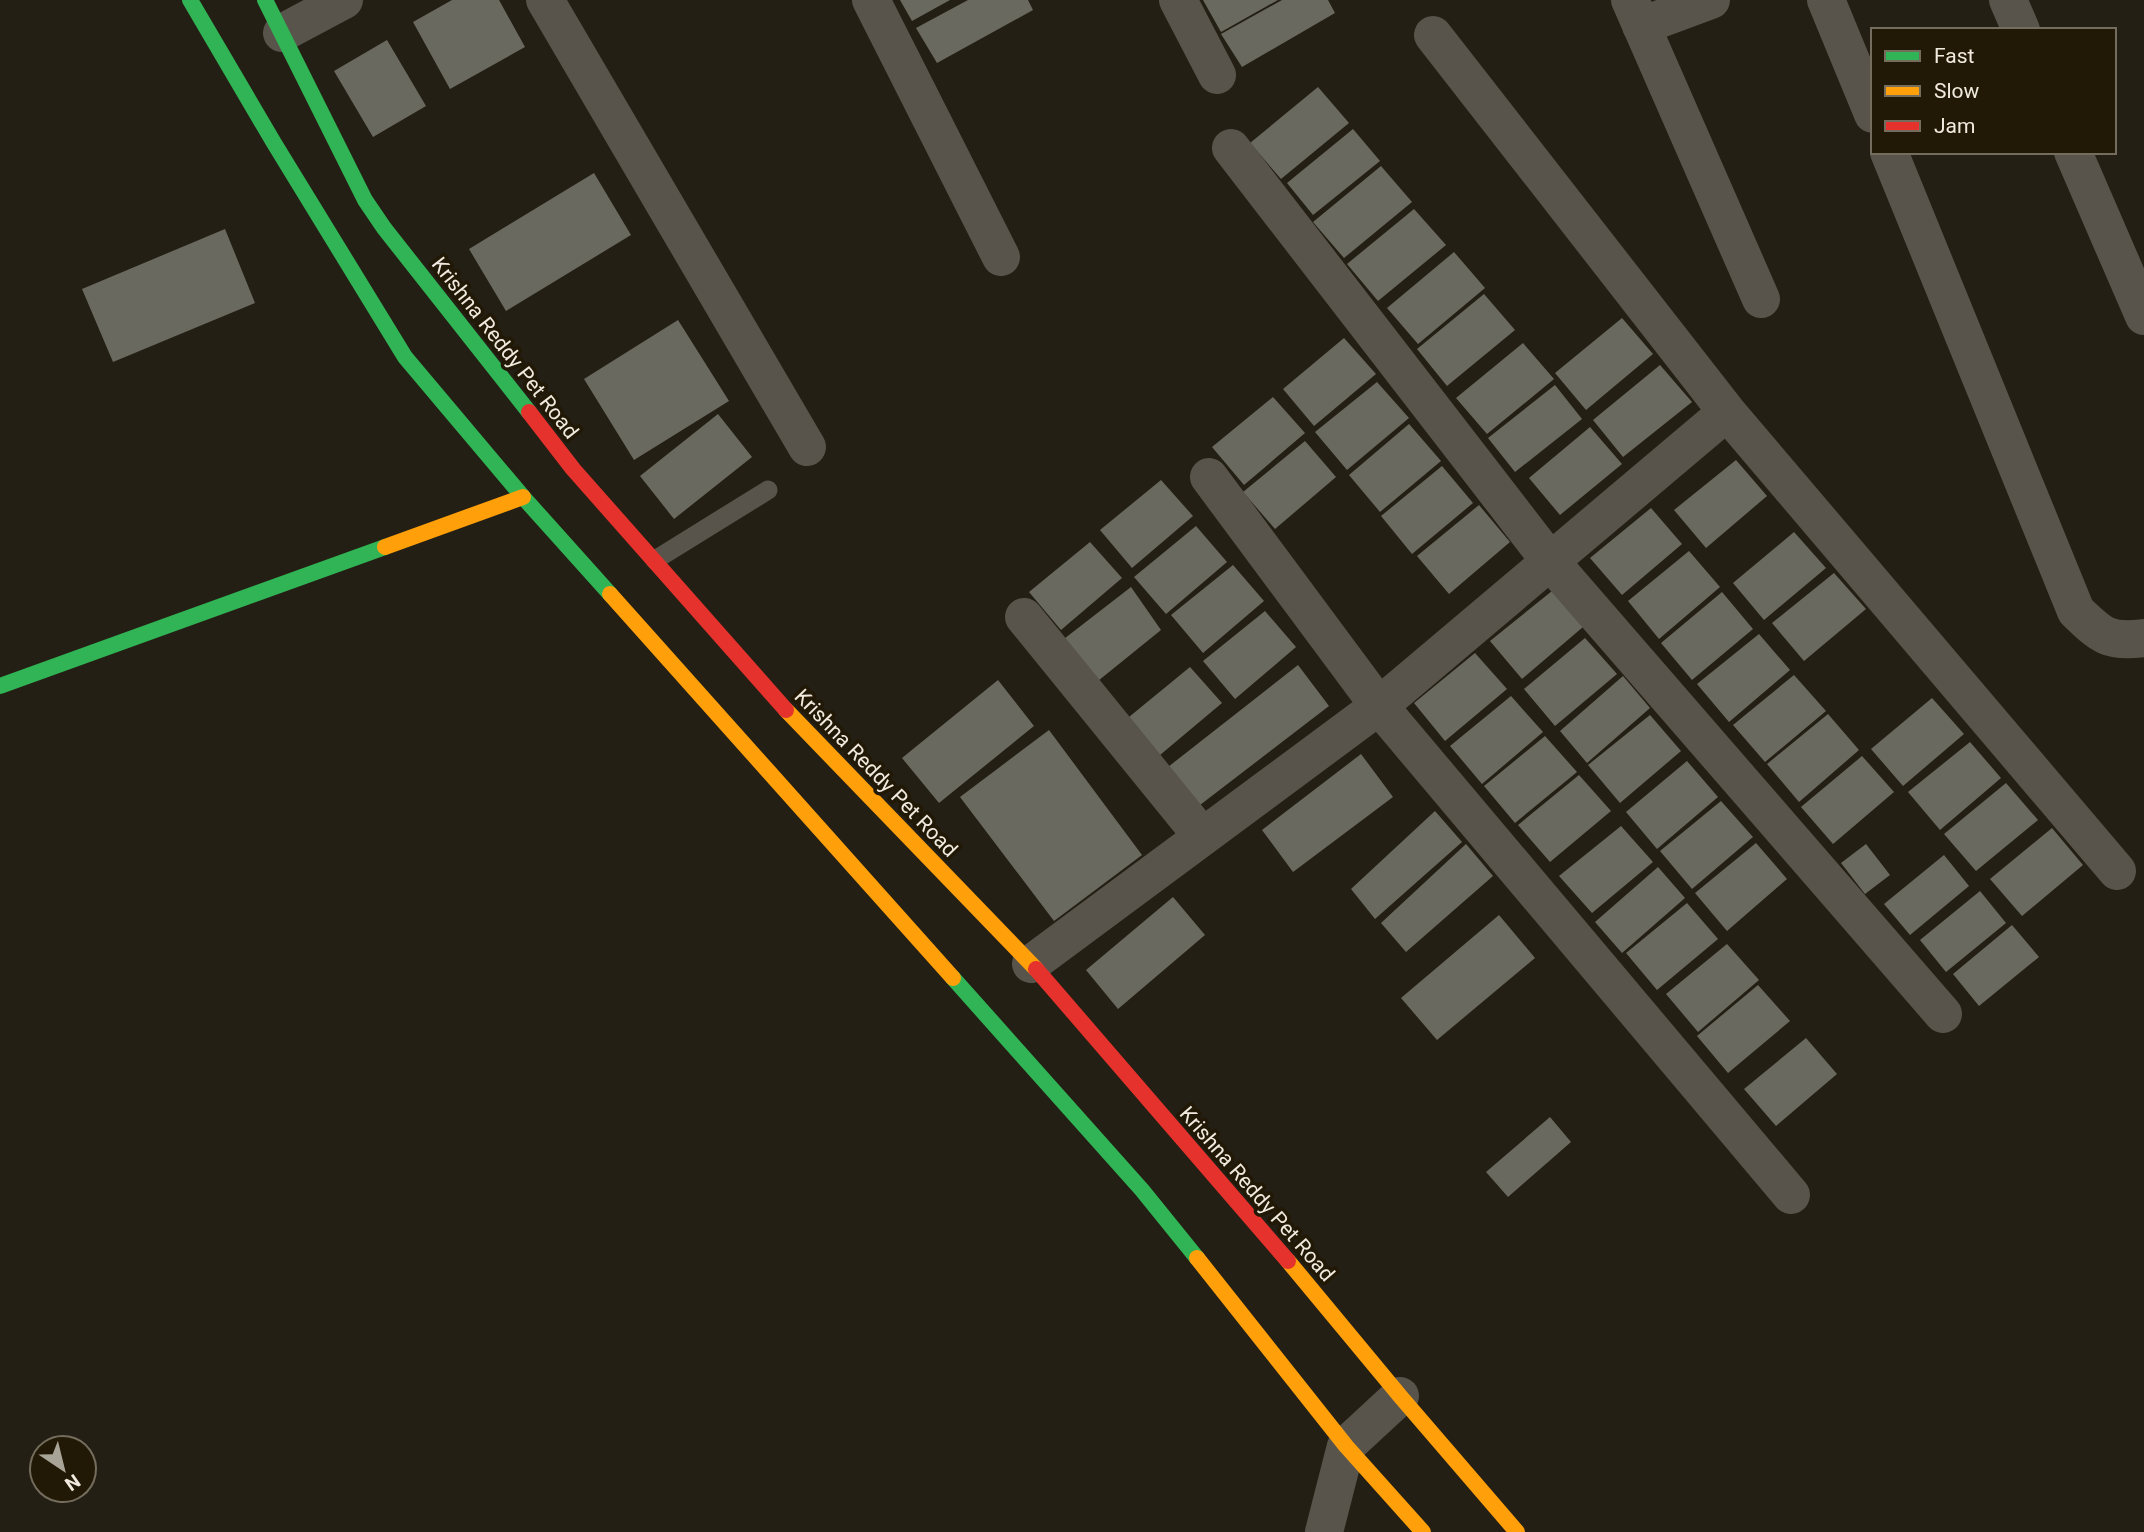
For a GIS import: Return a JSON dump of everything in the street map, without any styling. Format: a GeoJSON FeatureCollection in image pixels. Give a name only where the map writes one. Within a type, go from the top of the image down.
{"type":"FeatureCollection","features":[{"type":"Feature","properties":{"kind":"main road"},"geometry":{"type":"LineString","coordinates":[[190,0],[405,357],[523,496],[1142,1190],[1346,1447],[1423,1532]]}},
{"type":"Feature","properties":{"kind":"main road","name":"Krishna Reddy Pet Road"},"geometry":{"type":"LineString","coordinates":[[274,17],[365,200],[573,469],[787,710],[1031,964],[1329,1308],[1400,1396],[1517,1532]]}},
{"type":"Feature","properties":{"kind":"main road"},"geometry":{"type":"LineString","coordinates":[[0,686],[523,496]]}},
{"type":"Feature","properties":{"kind":"street"},"geometry":{"type":"LineString","coordinates":[[274,17],[344,0]]}},
{"type":"Feature","properties":{"kind":"street"},"geometry":{"type":"LineString","coordinates":[[545,0],[807,447]]}},
{"type":"Feature","properties":{"kind":"street"},"geometry":{"type":"LineString","coordinates":[[872,0],[1001,257]]}},
{"type":"Feature","properties":{"kind":"street"},"geometry":{"type":"LineString","coordinates":[[1178,0],[1217,75]]}},
{"type":"Feature","properties":{"kind":"street"},"geometry":{"type":"LineString","coordinates":[[1711,0],[1635,13],[1761,299]]}},
{"type":"Feature","properties":{"kind":"street"},"geometry":{"type":"LineString","coordinates":[[1826,0],[1871,109]]}},
{"type":"Feature","properties":{"kind":"street"},"geometry":{"type":"LineString","coordinates":[[2008,0],[2020,28]]}},
{"type":"Feature","properties":{"kind":"street"},"geometry":{"type":"LineString","coordinates":[[1433,35],[1727,412],[2117,871]]}},
{"type":"Feature","properties":{"kind":"street"},"geometry":{"type":"LineString","coordinates":[[1231,148],[1550,561],[1942,1014]]}},
{"type":"Feature","properties":{"kind":"street"},"geometry":{"type":"LineString","coordinates":[[1890,154],[2077,611],[2101,635],[2127,641],[2144,638]]}},
{"type":"Feature","properties":{"kind":"street"},"geometry":{"type":"LineString","coordinates":[[2074,154],[2144,316]]}},
{"type":"Feature","properties":{"kind":"street"},"geometry":{"type":"LineString","coordinates":[[1031,964],[1379,706],[1727,412]]}},
{"type":"Feature","properties":{"kind":"street"},"geometry":{"type":"LineString","coordinates":[[1209,477],[1379,706],[1791,1195]]}},
{"type":"Feature","properties":{"kind":"street"},"geometry":{"type":"LineString","coordinates":[[1024,617],[1202,836]]}},
{"type":"Feature","properties":{"kind":"street"},"geometry":{"type":"LineString","coordinates":[[1324,1532],[1346,1447],[1400,1396]]}},
{"type":"Feature","properties":{"kind":"lane"},"geometry":{"type":"LineString","coordinates":[[655,560],[768,490]]}},
{"type":"Feature","properties":{"kind":"building"},"geometry":{"type":"Polygon","coordinates":[[[452,0],[499,0],[525,47],[450,89],[413,22],[452,0]]]}},
{"type":"Feature","properties":{"kind":"building"},"geometry":{"type":"Polygon","coordinates":[[[900,0],[950,0],[912,21],[900,0]]]}},
{"type":"Feature","properties":{"kind":"building"},"geometry":{"type":"Polygon","coordinates":[[[968,0],[1028,0],[1033,10],[937,63],[916,28],[968,0]]]}},
{"type":"Feature","properties":{"kind":"building"},"geometry":{"type":"Polygon","coordinates":[[[1203,0],[1278,0],[1221,32],[1203,0]]]}},
{"type":"Feature","properties":{"kind":"building"},"geometry":{"type":"Polygon","coordinates":[[[1282,0],[1328,0],[1335,13],[1242,67],[1221,34],[1282,0]]]}},
{"type":"Feature","properties":{"kind":"building"},"geometry":{"type":"Polygon","coordinates":[[[387,40],[426,106],[373,137],[334,71],[387,40]]]}},
{"type":"Feature","properties":{"kind":"building"},"geometry":{"type":"Polygon","coordinates":[[[1318,87],[1349,123],[1281,179],[1250,143],[1318,87]]]}},
{"type":"Feature","properties":{"kind":"building"},"geometry":{"type":"Polygon","coordinates":[[[1353,129],[1380,161],[1313,215],[1287,183],[1353,129]]]}},
{"type":"Feature","properties":{"kind":"building"},"geometry":{"type":"Polygon","coordinates":[[[1381,166],[1412,202],[1344,258],[1313,222],[1381,166]]]}},
{"type":"Feature","properties":{"kind":"building"},"geometry":{"type":"Polygon","coordinates":[[[594,173],[631,235],[506,311],[469,249],[594,173]]]}},
{"type":"Feature","properties":{"kind":"building"},"geometry":{"type":"Polygon","coordinates":[[[1414,209],[1446,245],[1378,301],[1347,264],[1414,209]]]}},
{"type":"Feature","properties":{"kind":"building"},"geometry":{"type":"Polygon","coordinates":[[[225,229],[255,303],[113,362],[82,289],[225,229]]]}},
{"type":"Feature","properties":{"kind":"building"},"geometry":{"type":"Polygon","coordinates":[[[1454,252],[1485,288],[1418,344],[1387,308],[1454,252]]]}},
{"type":"Feature","properties":{"kind":"building"},"geometry":{"type":"Polygon","coordinates":[[[1484,294],[1515,330],[1447,386],[1417,349],[1484,294]]]}},
{"type":"Feature","properties":{"kind":"building"},"geometry":{"type":"Polygon","coordinates":[[[1622,318],[1653,354],[1586,410],[1555,373],[1622,318]]]}},
{"type":"Feature","properties":{"kind":"building"},"geometry":{"type":"Polygon","coordinates":[[[678,320],[729,401],[634,460],[584,379],[678,320]]]}},
{"type":"Feature","properties":{"kind":"building"},"geometry":{"type":"Polygon","coordinates":[[[1344,338],[1376,374],[1314,426],[1283,389],[1344,338]]]}},
{"type":"Feature","properties":{"kind":"building"},"geometry":{"type":"Polygon","coordinates":[[[1523,343],[1554,379],[1487,434],[1456,398],[1523,343]]]}},
{"type":"Feature","properties":{"kind":"building"},"geometry":{"type":"Polygon","coordinates":[[[1660,365],[1692,402],[1623,457],[1593,420],[1660,365]]]}},
{"type":"Feature","properties":{"kind":"building"},"geometry":{"type":"Polygon","coordinates":[[[1377,382],[1409,418],[1347,470],[1315,432],[1377,382]]]}},
{"type":"Feature","properties":{"kind":"building"},"geometry":{"type":"Polygon","coordinates":[[[1555,385],[1582,419],[1515,472],[1488,438],[1555,385]]]}},
{"type":"Feature","properties":{"kind":"building"},"geometry":{"type":"Polygon","coordinates":[[[1273,397],[1305,433],[1244,485],[1212,447],[1273,397]]]}},
{"type":"Feature","properties":{"kind":"building"},"geometry":{"type":"Polygon","coordinates":[[[718,414],[752,457],[674,519],[640,476],[718,414]]]}},
{"type":"Feature","properties":{"kind":"building"},"geometry":{"type":"Polygon","coordinates":[[[1409,424],[1441,461],[1380,512],[1349,475],[1409,424]]]}},
{"type":"Feature","properties":{"kind":"building"},"geometry":{"type":"Polygon","coordinates":[[[1590,427],[1622,464],[1560,515],[1529,478],[1590,427]]]}},
{"type":"Feature","properties":{"kind":"building"},"geometry":{"type":"Polygon","coordinates":[[[1305,441],[1336,477],[1275,529],[1243,492],[1305,441]]]}},
{"type":"Feature","properties":{"kind":"building"},"geometry":{"type":"Polygon","coordinates":[[[1736,460],[1767,496],[1706,548],[1674,510],[1736,460]]]}},
{"type":"Feature","properties":{"kind":"building"},"geometry":{"type":"Polygon","coordinates":[[[1442,466],[1473,503],[1412,554],[1381,516],[1442,466]]]}},
{"type":"Feature","properties":{"kind":"building"},"geometry":{"type":"Polygon","coordinates":[[[1161,480],[1193,516],[1132,568],[1100,530],[1161,480]]]}},
{"type":"Feature","properties":{"kind":"building"},"geometry":{"type":"Polygon","coordinates":[[[1479,505],[1510,542],[1449,594],[1417,556],[1479,505]]]}},
{"type":"Feature","properties":{"kind":"building"},"geometry":{"type":"Polygon","coordinates":[[[1651,508],[1682,544],[1622,595],[1590,558],[1651,508]]]}},
{"type":"Feature","properties":{"kind":"building"},"geometry":{"type":"Polygon","coordinates":[[[1196,526],[1227,562],[1166,614],[1134,577],[1196,526]]]}},
{"type":"Feature","properties":{"kind":"building"},"geometry":{"type":"Polygon","coordinates":[[[1794,532],[1826,568],[1764,620],[1733,583],[1794,532]]]}},
{"type":"Feature","properties":{"kind":"building"},"geometry":{"type":"Polygon","coordinates":[[[1090,542],[1122,578],[1061,630],[1029,592],[1090,542]]]}},
{"type":"Feature","properties":{"kind":"building"},"geometry":{"type":"Polygon","coordinates":[[[1689,551],[1720,587],[1659,639],[1628,601],[1689,551]]]}},
{"type":"Feature","properties":{"kind":"building"},"geometry":{"type":"Polygon","coordinates":[[[1233,565],[1264,601],[1203,653],[1171,615],[1233,565]]]}},
{"type":"Feature","properties":{"kind":"building"},"geometry":{"type":"Polygon","coordinates":[[[1834,573],[1866,609],[1804,661],[1772,623],[1834,573]]]}},
{"type":"Feature","properties":{"kind":"building"},"geometry":{"type":"Polygon","coordinates":[[[1131,587],[1161,630],[1093,685],[1060,642],[1131,587]]]}},
{"type":"Feature","properties":{"kind":"building"},"geometry":{"type":"Polygon","coordinates":[[[1552,591],[1583,627],[1522,679],[1490,641],[1552,591]]]}},
{"type":"Feature","properties":{"kind":"building"},"geometry":{"type":"Polygon","coordinates":[[[1722,592],[1753,629],[1692,680],[1661,643],[1722,592]]]}},
{"type":"Feature","properties":{"kind":"building"},"geometry":{"type":"Polygon","coordinates":[[[1265,611],[1296,647],[1235,699],[1203,661],[1265,611]]]}},
{"type":"Feature","properties":{"kind":"building"},"geometry":{"type":"Polygon","coordinates":[[[1759,634],[1790,670],[1729,722],[1697,684],[1759,634]]]}},
{"type":"Feature","properties":{"kind":"building"},"geometry":{"type":"Polygon","coordinates":[[[1585,638],[1617,674],[1555,726],[1524,689],[1585,638]]]}},
{"type":"Feature","properties":{"kind":"building"},"geometry":{"type":"Polygon","coordinates":[[[1475,653],[1507,689],[1445,741],[1414,703],[1475,653]]]}},
{"type":"Feature","properties":{"kind":"building"},"geometry":{"type":"Polygon","coordinates":[[[1298,665],[1329,706],[1187,815],[1168,767],[1298,665]]]}},
{"type":"Feature","properties":{"kind":"building"},"geometry":{"type":"Polygon","coordinates":[[[1190,667],[1222,703],[1160,755],[1129,717],[1190,667]]]}},
{"type":"Feature","properties":{"kind":"building"},"geometry":{"type":"Polygon","coordinates":[[[1794,675],[1826,711],[1765,762],[1733,725],[1794,675]]]}},
{"type":"Feature","properties":{"kind":"building"},"geometry":{"type":"Polygon","coordinates":[[[1623,676],[1650,708],[1587,763],[1560,731],[1623,676]]]}},
{"type":"Feature","properties":{"kind":"building"},"geometry":{"type":"Polygon","coordinates":[[[998,680],[1034,726],[939,803],[902,758],[998,680]]]}},
{"type":"Feature","properties":{"kind":"building"},"geometry":{"type":"Polygon","coordinates":[[[1511,696],[1543,732],[1482,784],[1450,746],[1511,696]]]}},
{"type":"Feature","properties":{"kind":"building"},"geometry":{"type":"Polygon","coordinates":[[[1932,698],[1964,734],[1903,786],[1871,749],[1932,698]]]}},
{"type":"Feature","properties":{"kind":"building"},"geometry":{"type":"Polygon","coordinates":[[[1828,714],[1859,750],[1799,802],[1767,764],[1828,714]]]}},
{"type":"Feature","properties":{"kind":"building"},"geometry":{"type":"Polygon","coordinates":[[[1650,715],[1681,751],[1620,803],[1588,765],[1650,715]]]}},
{"type":"Feature","properties":{"kind":"building"},"geometry":{"type":"Polygon","coordinates":[[[1049,730],[1142,855],[1054,921],[960,797],[1049,730]]]}},
{"type":"Feature","properties":{"kind":"building"},"geometry":{"type":"Polygon","coordinates":[[[1545,736],[1577,772],[1515,823],[1484,786],[1545,736]]]}},
{"type":"Feature","properties":{"kind":"building"},"geometry":{"type":"Polygon","coordinates":[[[1970,742],[2001,778],[1940,830],[1908,792],[1970,742]]]}},
{"type":"Feature","properties":{"kind":"building"},"geometry":{"type":"Polygon","coordinates":[[[1361,754],[1393,797],[1293,872],[1262,830],[1361,754]]]}},
{"type":"Feature","properties":{"kind":"building"},"geometry":{"type":"Polygon","coordinates":[[[1862,756],[1894,792],[1833,844],[1801,807],[1862,756]]]}},
{"type":"Feature","properties":{"kind":"building"},"geometry":{"type":"Polygon","coordinates":[[[1687,761],[1718,797],[1657,849],[1626,812],[1687,761]]]}},
{"type":"Feature","properties":{"kind":"building"},"geometry":{"type":"Polygon","coordinates":[[[1579,775],[1611,811],[1550,862],[1518,825],[1579,775]]]}},
{"type":"Feature","properties":{"kind":"building"},"geometry":{"type":"Polygon","coordinates":[[[2006,783],[2038,820],[1976,871],[1944,834],[2006,783]]]}},
{"type":"Feature","properties":{"kind":"building"},"geometry":{"type":"Polygon","coordinates":[[[1721,801],[1753,837],[1692,889],[1660,851],[1721,801]]]}},
{"type":"Feature","properties":{"kind":"building"},"geometry":{"type":"Polygon","coordinates":[[[1435,811],[1462,842],[1375,919],[1351,889],[1435,811]]]}},
{"type":"Feature","properties":{"kind":"building"},"geometry":{"type":"Polygon","coordinates":[[[1621,826],[1653,862],[1592,913],[1559,876],[1621,826]]]}},
{"type":"Feature","properties":{"kind":"building"},"geometry":{"type":"Polygon","coordinates":[[[2052,828],[2083,865],[2022,916],[1990,879],[2052,828]]]}},
{"type":"Feature","properties":{"kind":"building"},"geometry":{"type":"Polygon","coordinates":[[[1756,843],[1787,879],[1727,931],[1695,893],[1756,843]]]}},
{"type":"Feature","properties":{"kind":"building"},"geometry":{"type":"Polygon","coordinates":[[[1466,844],[1493,876],[1406,952],[1381,923],[1466,844]]]}},
{"type":"Feature","properties":{"kind":"building"},"geometry":{"type":"Polygon","coordinates":[[[1866,844],[1890,875],[1865,894],[1841,863],[1866,844]]]}},
{"type":"Feature","properties":{"kind":"building"},"geometry":{"type":"Polygon","coordinates":[[[1944,855],[1969,886],[1910,935],[1884,904],[1944,855]]]}},
{"type":"Feature","properties":{"kind":"building"},"geometry":{"type":"Polygon","coordinates":[[[1658,867],[1685,898],[1622,953],[1595,922],[1658,867]]]}},
{"type":"Feature","properties":{"kind":"building"},"geometry":{"type":"Polygon","coordinates":[[[1980,891],[2006,923],[1946,972],[1920,940],[1980,891]]]}},
{"type":"Feature","properties":{"kind":"building"},"geometry":{"type":"Polygon","coordinates":[[[1173,897],[1205,935],[1118,1009],[1086,970],[1173,897]]]}},
{"type":"Feature","properties":{"kind":"building"},"geometry":{"type":"Polygon","coordinates":[[[1687,903],[1718,939],[1657,990],[1626,953],[1687,903]]]}},
{"type":"Feature","properties":{"kind":"building"},"geometry":{"type":"Polygon","coordinates":[[[1499,915],[1535,958],[1437,1040],[1401,998],[1499,915]]]}},
{"type":"Feature","properties":{"kind":"building"},"geometry":{"type":"Polygon","coordinates":[[[2012,925],[2039,957],[1979,1006],[1953,974],[2012,925]]]}},
{"type":"Feature","properties":{"kind":"building"},"geometry":{"type":"Polygon","coordinates":[[[1727,944],[1759,980],[1698,1032],[1666,994],[1727,944]]]}},
{"type":"Feature","properties":{"kind":"building"},"geometry":{"type":"Polygon","coordinates":[[[1758,985],[1790,1021],[1728,1073],[1697,1036],[1758,985]]]}},
{"type":"Feature","properties":{"kind":"building"},"geometry":{"type":"Polygon","coordinates":[[[1806,1038],[1837,1074],[1776,1126],[1744,1089],[1806,1038]]]}},
{"type":"Feature","properties":{"kind":"building"},"geometry":{"type":"Polygon","coordinates":[[[1550,1117],[1571,1142],[1508,1197],[1486,1172],[1550,1117]]]}},
{"type":"Feature","properties":{"kind":"traffic: fast"},"geometry":{"type":"LineString","coordinates":[[190,0],[405,357],[523,497],[610,594]]}},
{"type":"Feature","properties":{"kind":"traffic: fast"},"geometry":{"type":"LineString","coordinates":[[265,0],[365,200],[384,228],[529,412]]}},
{"type":"Feature","properties":{"kind":"traffic: fast"},"geometry":{"type":"LineString","coordinates":[[0,686],[385,547]]}},
{"type":"Feature","properties":{"kind":"traffic: fast"},"geometry":{"type":"LineString","coordinates":[[953,978],[1142,1190],[1197,1258]]}},
{"type":"Feature","properties":{"kind":"traffic: slow"},"geometry":{"type":"LineString","coordinates":[[385,547],[523,497]]}},
{"type":"Feature","properties":{"kind":"traffic: slow"},"geometry":{"type":"LineString","coordinates":[[610,594],[953,978]]}},
{"type":"Feature","properties":{"kind":"traffic: slow"},"geometry":{"type":"LineString","coordinates":[[786,710],[1036,969]]}},
{"type":"Feature","properties":{"kind":"traffic: slow"},"geometry":{"type":"LineString","coordinates":[[1197,1258],[1346,1446],[1423,1532]]}},
{"type":"Feature","properties":{"kind":"traffic: slow"},"geometry":{"type":"LineString","coordinates":[[1288,1261],[1517,1532]]}},
{"type":"Feature","properties":{"kind":"traffic: jam"},"geometry":{"type":"LineString","coordinates":[[529,412],[573,469],[786,710]]}},
{"type":"Feature","properties":{"kind":"traffic: jam"},"geometry":{"type":"LineString","coordinates":[[1036,969],[1288,1261]]}}]}
